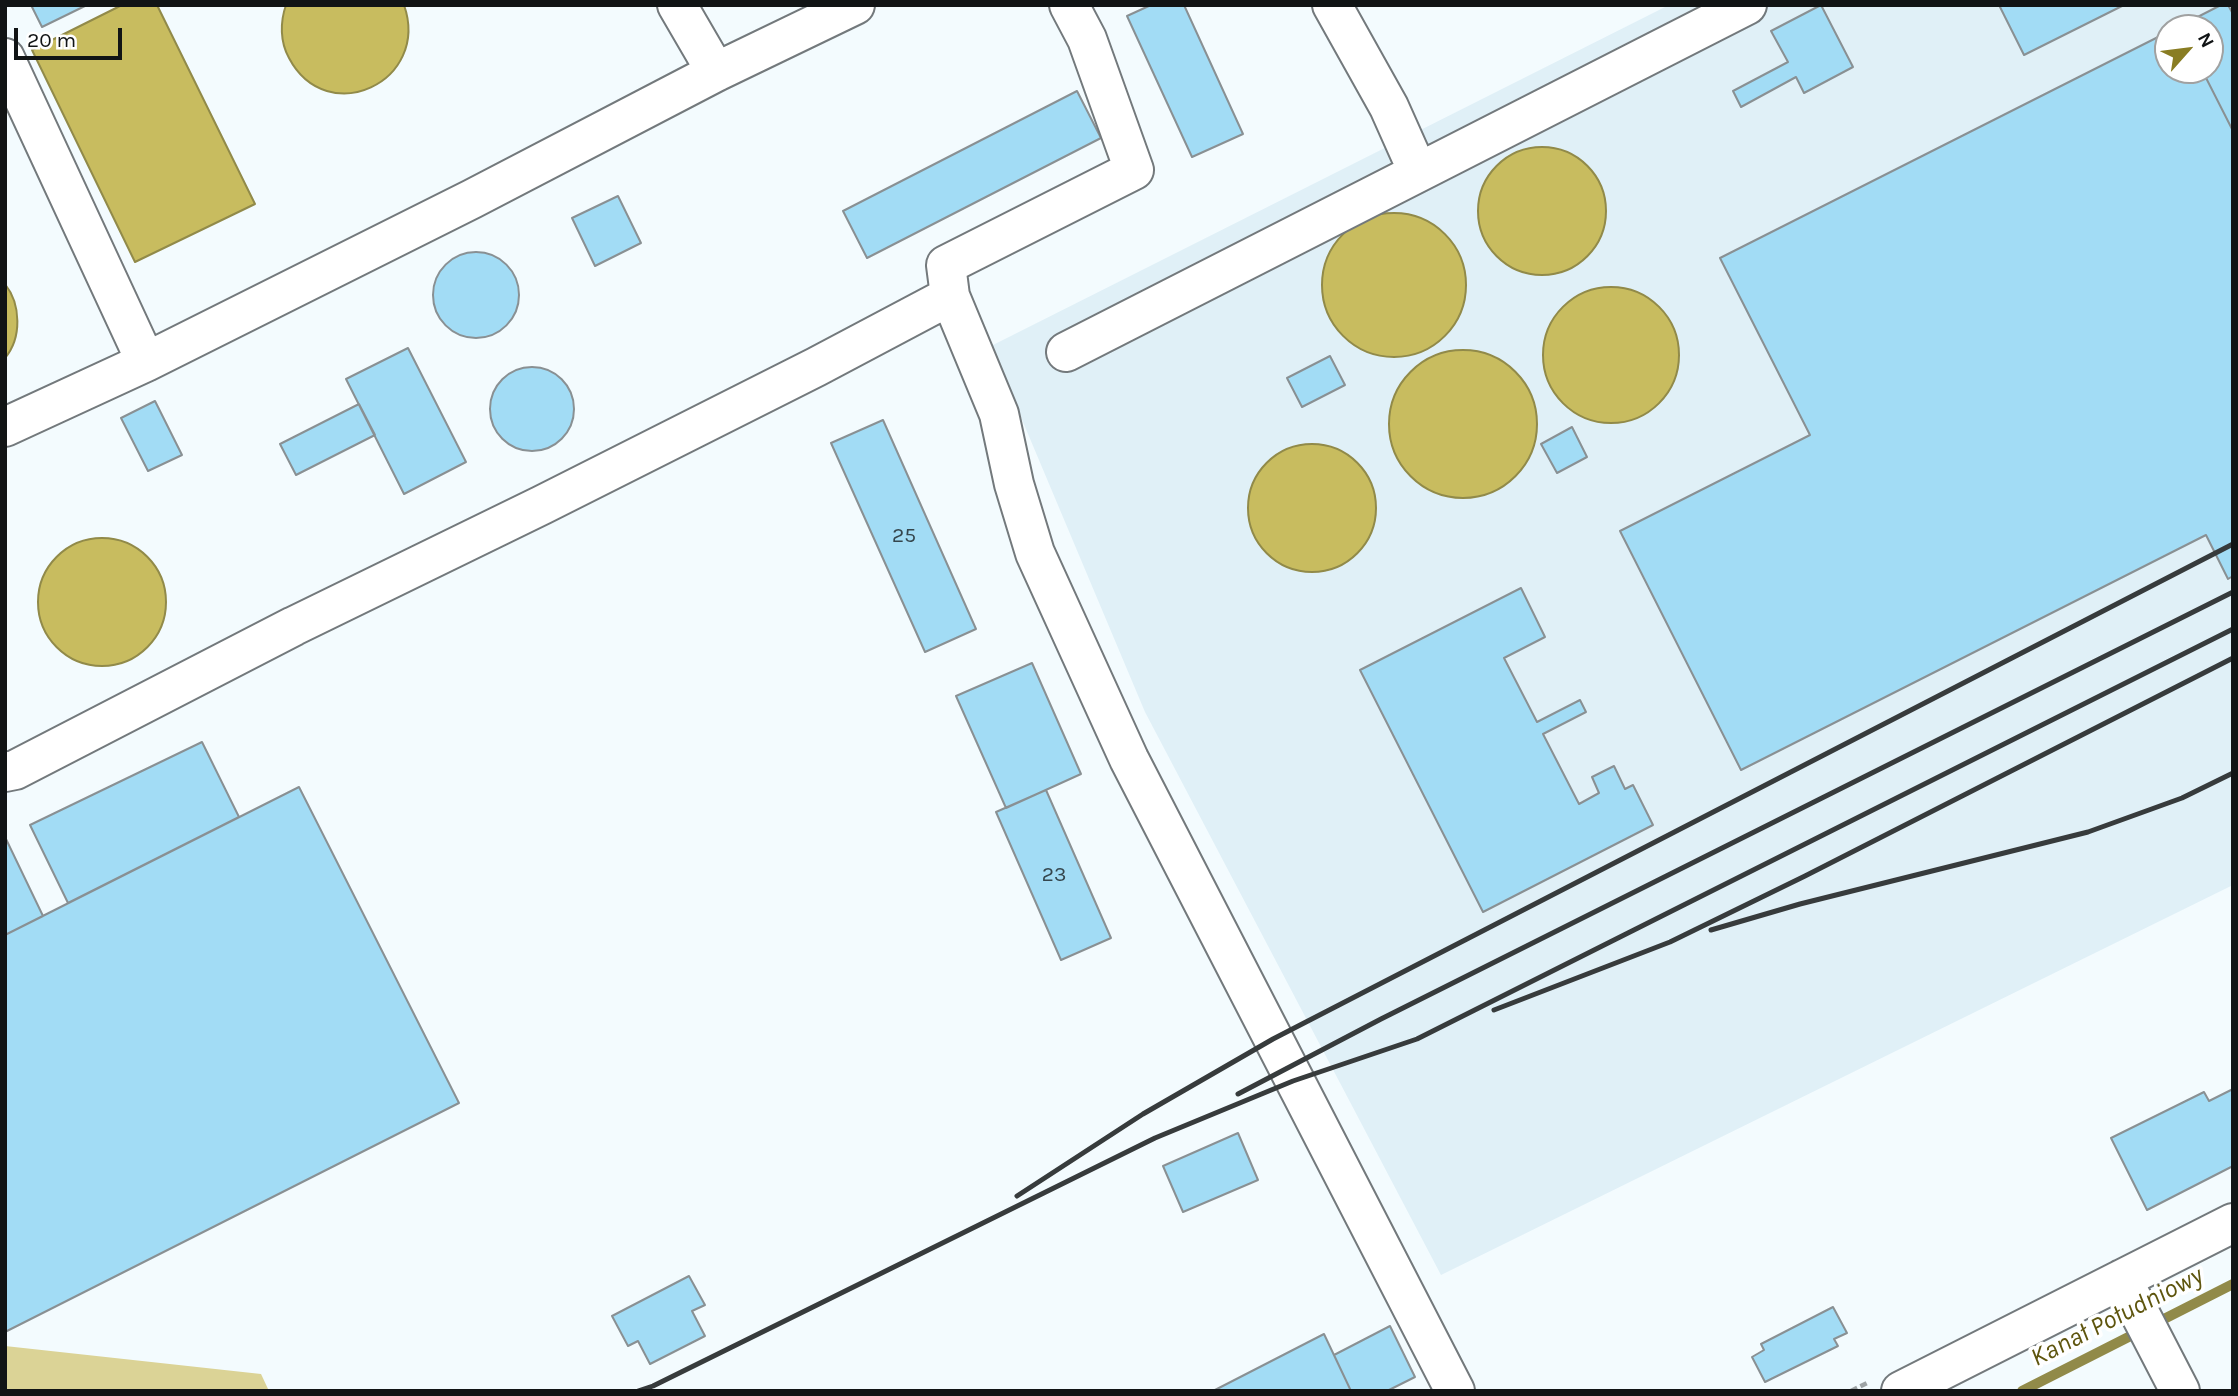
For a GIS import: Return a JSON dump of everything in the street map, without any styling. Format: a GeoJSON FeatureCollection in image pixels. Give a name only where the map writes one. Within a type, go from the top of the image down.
{"type":"FeatureCollection","features":[{"type":"Feature","properties":{"kind":"lane"},"geometry":{"type":"LineString","coordinates":[[677,5],[716,72]]}},
{"type":"Feature","properties":{"kind":"lane"},"geometry":{"type":"LineString","coordinates":[[5,427],[146,362],[472,199],[716,72],[855,5]]}},
{"type":"Feature","properties":{"kind":"lane"},"geometry":{"type":"LineString","coordinates":[[1069,5],[1087,39],[1134,170],[946,265],[950,296],[999,414],[1014,484],[1035,553],[1123,747],[1455,1391]]}},
{"type":"Feature","properties":{"kind":"lane"},"geometry":{"type":"LineString","coordinates":[[1332,5],[1389,107],[1418,172]]}},
{"type":"Feature","properties":{"kind":"lane"},"geometry":{"type":"LineString","coordinates":[[1066,352],[1747,5]]}},
{"type":"Feature","properties":{"kind":"lane"},"geometry":{"type":"LineString","coordinates":[[5,58],[146,362]]}},
{"type":"Feature","properties":{"kind":"lane"},"geometry":{"type":"LineString","coordinates":[[5,772],[15,770],[294,625],[816,367],[950,296]]}},
{"type":"Feature","properties":{"kind":"lane"},"geometry":{"type":"LineString","coordinates":[[1901,1391],[2129,1292],[2233,1223]]}},
{"type":"Feature","properties":{"kind":"lane"},"geometry":{"type":"LineString","coordinates":[[2129,1292],[2180,1391]]}},
{"type":"Feature","properties":{"kind":"shaded area"},"geometry":{"type":"Polygon","coordinates":[[[122,5],[157,5],[255,204],[135,262],[32,50],[122,5]]]}},
{"type":"Feature","properties":{"kind":"shaded area"},"geometry":{"type":"Polygon","coordinates":[[[286,5],[404,5],[408,32],[403,56],[389,75],[371,87],[349,93],[327,91],[306,80],[286,52],[282,32],[286,5]]]}},
{"type":"Feature","properties":{"kind":"shaded area"},"geometry":{"type":"Polygon","coordinates":[[[1669,5],[2233,5],[2233,885],[1441,1275],[1145,712],[991,346],[1669,5]]]}},
{"type":"Feature","properties":{"kind":"shaded area"},"geometry":{"type":"Polygon","coordinates":[[[1542,147],[1566,152],[1587,166],[1601,187],[1606,211],[1601,235],[1587,256],[1566,270],[1542,275],[1518,270],[1497,256],[1483,235],[1478,211],[1483,187],[1497,166],[1518,152],[1542,147]]]}},
{"type":"Feature","properties":{"kind":"shaded area"},"geometry":{"type":"Polygon","coordinates":[[[1394,213],[1422,218],[1445,234],[1461,257],[1466,285],[1461,313],[1445,336],[1422,352],[1394,357],[1366,352],[1343,336],[1327,313],[1322,285],[1327,257],[1343,234],[1366,218],[1394,213]]]}},
{"type":"Feature","properties":{"kind":"shaded area"},"geometry":{"type":"Polygon","coordinates":[[[5,284],[17,311],[17,331],[11,350],[5,358],[5,284]]]}},
{"type":"Feature","properties":{"kind":"shaded area"},"geometry":{"type":"Polygon","coordinates":[[[1611,287],[1637,293],[1659,307],[1673,329],[1679,355],[1673,381],[1659,403],[1637,417],[1611,423],[1585,417],[1563,403],[1549,381],[1543,355],[1549,329],[1563,307],[1585,293],[1611,287]]]}},
{"type":"Feature","properties":{"kind":"shaded area"},"geometry":{"type":"Polygon","coordinates":[[[1463,350],[1491,355],[1516,371],[1532,396],[1537,424],[1532,452],[1516,477],[1491,493],[1463,498],[1435,493],[1410,477],[1394,452],[1389,424],[1394,396],[1410,371],[1435,355],[1463,350]]]}},
{"type":"Feature","properties":{"kind":"shaded area"},"geometry":{"type":"Polygon","coordinates":[[[1312,444],[1336,449],[1357,463],[1371,484],[1376,508],[1371,532],[1357,553],[1336,567],[1312,572],[1288,567],[1267,553],[1253,532],[1248,508],[1253,484],[1267,463],[1288,449],[1312,444]]]}},
{"type":"Feature","properties":{"kind":"shaded area"},"geometry":{"type":"Polygon","coordinates":[[[102,538],[126,543],[147,557],[161,578],[166,602],[161,626],[147,647],[126,661],[102,666],[78,661],[57,647],[43,626],[38,602],[43,578],[57,557],[78,543],[102,538]]]}},
{"type":"Feature","properties":{"kind":"shaded area"},"geometry":{"type":"Polygon","coordinates":[[[5,1346],[261,1374],[269,1391],[5,1391],[5,1346]]]}},
{"type":"Feature","properties":{"kind":"building"},"geometry":{"type":"Polygon","coordinates":[[[31,5],[87,5],[42,27],[31,5]]]}},
{"type":"Feature","properties":{"kind":"building"},"geometry":{"type":"Polygon","coordinates":[[[1151,5],[1184,5],[1243,134],[1192,157],[1127,16],[1151,5]]]}},
{"type":"Feature","properties":{"kind":"building"},"geometry":{"type":"Polygon","coordinates":[[[1821,5],[1853,67],[1804,93],[1796,77],[1741,107],[1733,91],[1788,62],[1771,31],[1821,5]]]}},
{"type":"Feature","properties":{"kind":"building"},"geometry":{"type":"Polygon","coordinates":[[[1999,5],[2124,5],[2024,55],[1999,5]]]}},
{"type":"Feature","properties":{"kind":"building"},"geometry":{"type":"Polygon","coordinates":[[[2221,5],[2228,5],[2233,14],[2233,131],[2209,84],[2224,84],[2224,14],[2203,14],[2221,5]]]}},
{"type":"Feature","properties":{"kind":"building"},"geometry":{"type":"Polygon","coordinates":[[[2154,39],[2154,84],[2209,84],[2233,131],[2233,576],[2228,579],[2206,535],[1741,770],[1620,531],[1810,435],[1720,258],[2154,39]]]}},
{"type":"Feature","properties":{"kind":"building"},"geometry":{"type":"Polygon","coordinates":[[[1077,91],[1101,138],[867,258],[843,211],[1077,91]]]}},
{"type":"Feature","properties":{"kind":"building"},"geometry":{"type":"Polygon","coordinates":[[[618,196],[641,243],[595,266],[572,218],[618,196]]]}},
{"type":"Feature","properties":{"kind":"building"},"geometry":{"type":"Polygon","coordinates":[[[476,252],[492,256],[506,265],[515,279],[519,295],[515,311],[506,325],[492,334],[476,338],[460,334],[446,325],[437,311],[433,295],[437,279],[446,265],[460,256],[476,252]]]}},
{"type":"Feature","properties":{"kind":"building"},"geometry":{"type":"Polygon","coordinates":[[[408,348],[466,462],[404,494],[346,379],[408,348]]]}},
{"type":"Feature","properties":{"kind":"building"},"geometry":{"type":"Polygon","coordinates":[[[1330,356],[1345,385],[1302,407],[1287,378],[1330,356]]]}},
{"type":"Feature","properties":{"kind":"building"},"geometry":{"type":"Polygon","coordinates":[[[524,367],[540,367],[556,374],[567,385],[574,401],[571,425],[562,439],[540,451],[524,451],[508,444],[497,433],[490,417],[490,401],[497,385],[508,374],[524,367]]]}},
{"type":"Feature","properties":{"kind":"building"},"geometry":{"type":"Polygon","coordinates":[[[155,401],[182,455],[148,471],[121,418],[155,401]]]}},
{"type":"Feature","properties":{"kind":"building"},"geometry":{"type":"Polygon","coordinates":[[[359,404],[375,435],[296,475],[280,444],[359,404]]]}},
{"type":"Feature","properties":{"kind":"building"},"geometry":{"type":"Polygon","coordinates":[[[883,420],[976,629],[925,652],[831,443],[883,420]]]}},
{"type":"Feature","properties":{"kind":"building"},"geometry":{"type":"Polygon","coordinates":[[[1572,427],[1587,457],[1557,473],[1541,444],[1572,427]]]}},
{"type":"Feature","properties":{"kind":"building"},"geometry":{"type":"Polygon","coordinates":[[[1521,588],[1545,637],[1504,658],[1537,722],[1580,700],[1586,712],[1543,734],[1579,804],[1599,793],[1592,777],[1614,766],[1625,789],[1633,785],[1653,825],[1483,912],[1360,670],[1521,588]]]}},
{"type":"Feature","properties":{"kind":"building"},"geometry":{"type":"Polygon","coordinates":[[[1032,663],[1081,774],[1006,808],[956,696],[1032,663]]]}},
{"type":"Feature","properties":{"kind":"building"},"geometry":{"type":"Polygon","coordinates":[[[202,742],[239,817],[68,903],[30,825],[202,742]]]}},
{"type":"Feature","properties":{"kind":"building"},"geometry":{"type":"Polygon","coordinates":[[[299,787],[459,1103],[5,1332],[5,935],[299,787]]]}},
{"type":"Feature","properties":{"kind":"building"},"geometry":{"type":"Polygon","coordinates":[[[1046,790],[1111,938],[1061,960],[996,812],[1046,790]]]}},
{"type":"Feature","properties":{"kind":"building"},"geometry":{"type":"Polygon","coordinates":[[[5,839],[43,916],[5,935],[5,839]]]}},
{"type":"Feature","properties":{"kind":"building"},"geometry":{"type":"Polygon","coordinates":[[[2233,1089],[2233,1166],[2147,1210],[2111,1138],[2204,1092],[2209,1101],[2233,1089]]]}},
{"type":"Feature","properties":{"kind":"building"},"geometry":{"type":"Polygon","coordinates":[[[1238,1133],[1258,1180],[1183,1212],[1163,1166],[1238,1133]]]}},
{"type":"Feature","properties":{"kind":"building"},"geometry":{"type":"Polygon","coordinates":[[[689,1276],[705,1305],[692,1311],[705,1336],[650,1364],[638,1341],[628,1346],[612,1316],[689,1276]]]}},
{"type":"Feature","properties":{"kind":"building"},"geometry":{"type":"Polygon","coordinates":[[[1833,1307],[1847,1333],[1834,1339],[1838,1346],[1765,1382],[1752,1357],[1764,1350],[1761,1344],[1833,1307]]]}},
{"type":"Feature","properties":{"kind":"building"},"geometry":{"type":"Polygon","coordinates":[[[1390,1326],[1415,1377],[1387,1391],[1351,1391],[1334,1355],[1390,1326]]]}},
{"type":"Feature","properties":{"kind":"building"},"geometry":{"type":"Polygon","coordinates":[[[1324,1334],[1351,1391],[1213,1391],[1324,1334]]]}},
{"type":"Feature","properties":{"kind":"waterway","name":"Kanał Południowy"},"geometry":{"type":"LineString","coordinates":[[2022,1391],[2233,1284]]}},
{"type":"Feature","properties":{"kind":"railway"},"geometry":{"type":"LineString","coordinates":[[1017,1196],[1143,1114],[1273,1039],[2233,544]]}},
{"type":"Feature","properties":{"kind":"railway"},"geometry":{"type":"LineString","coordinates":[[1238,1094],[1381,1019],[2233,592]]}},
{"type":"Feature","properties":{"kind":"railway"},"geometry":{"type":"LineString","coordinates":[[638,1391],[653,1386],[1155,1138],[1293,1081],[1417,1039],[2233,629]]}},
{"type":"Feature","properties":{"kind":"railway"},"geometry":{"type":"LineString","coordinates":[[1494,1010],[1670,942],[2233,658]]}},
{"type":"Feature","properties":{"kind":"railway"},"geometry":{"type":"LineString","coordinates":[[1711,930],[1800,904],[2088,832],[2182,798],[2233,773]]}}]}
